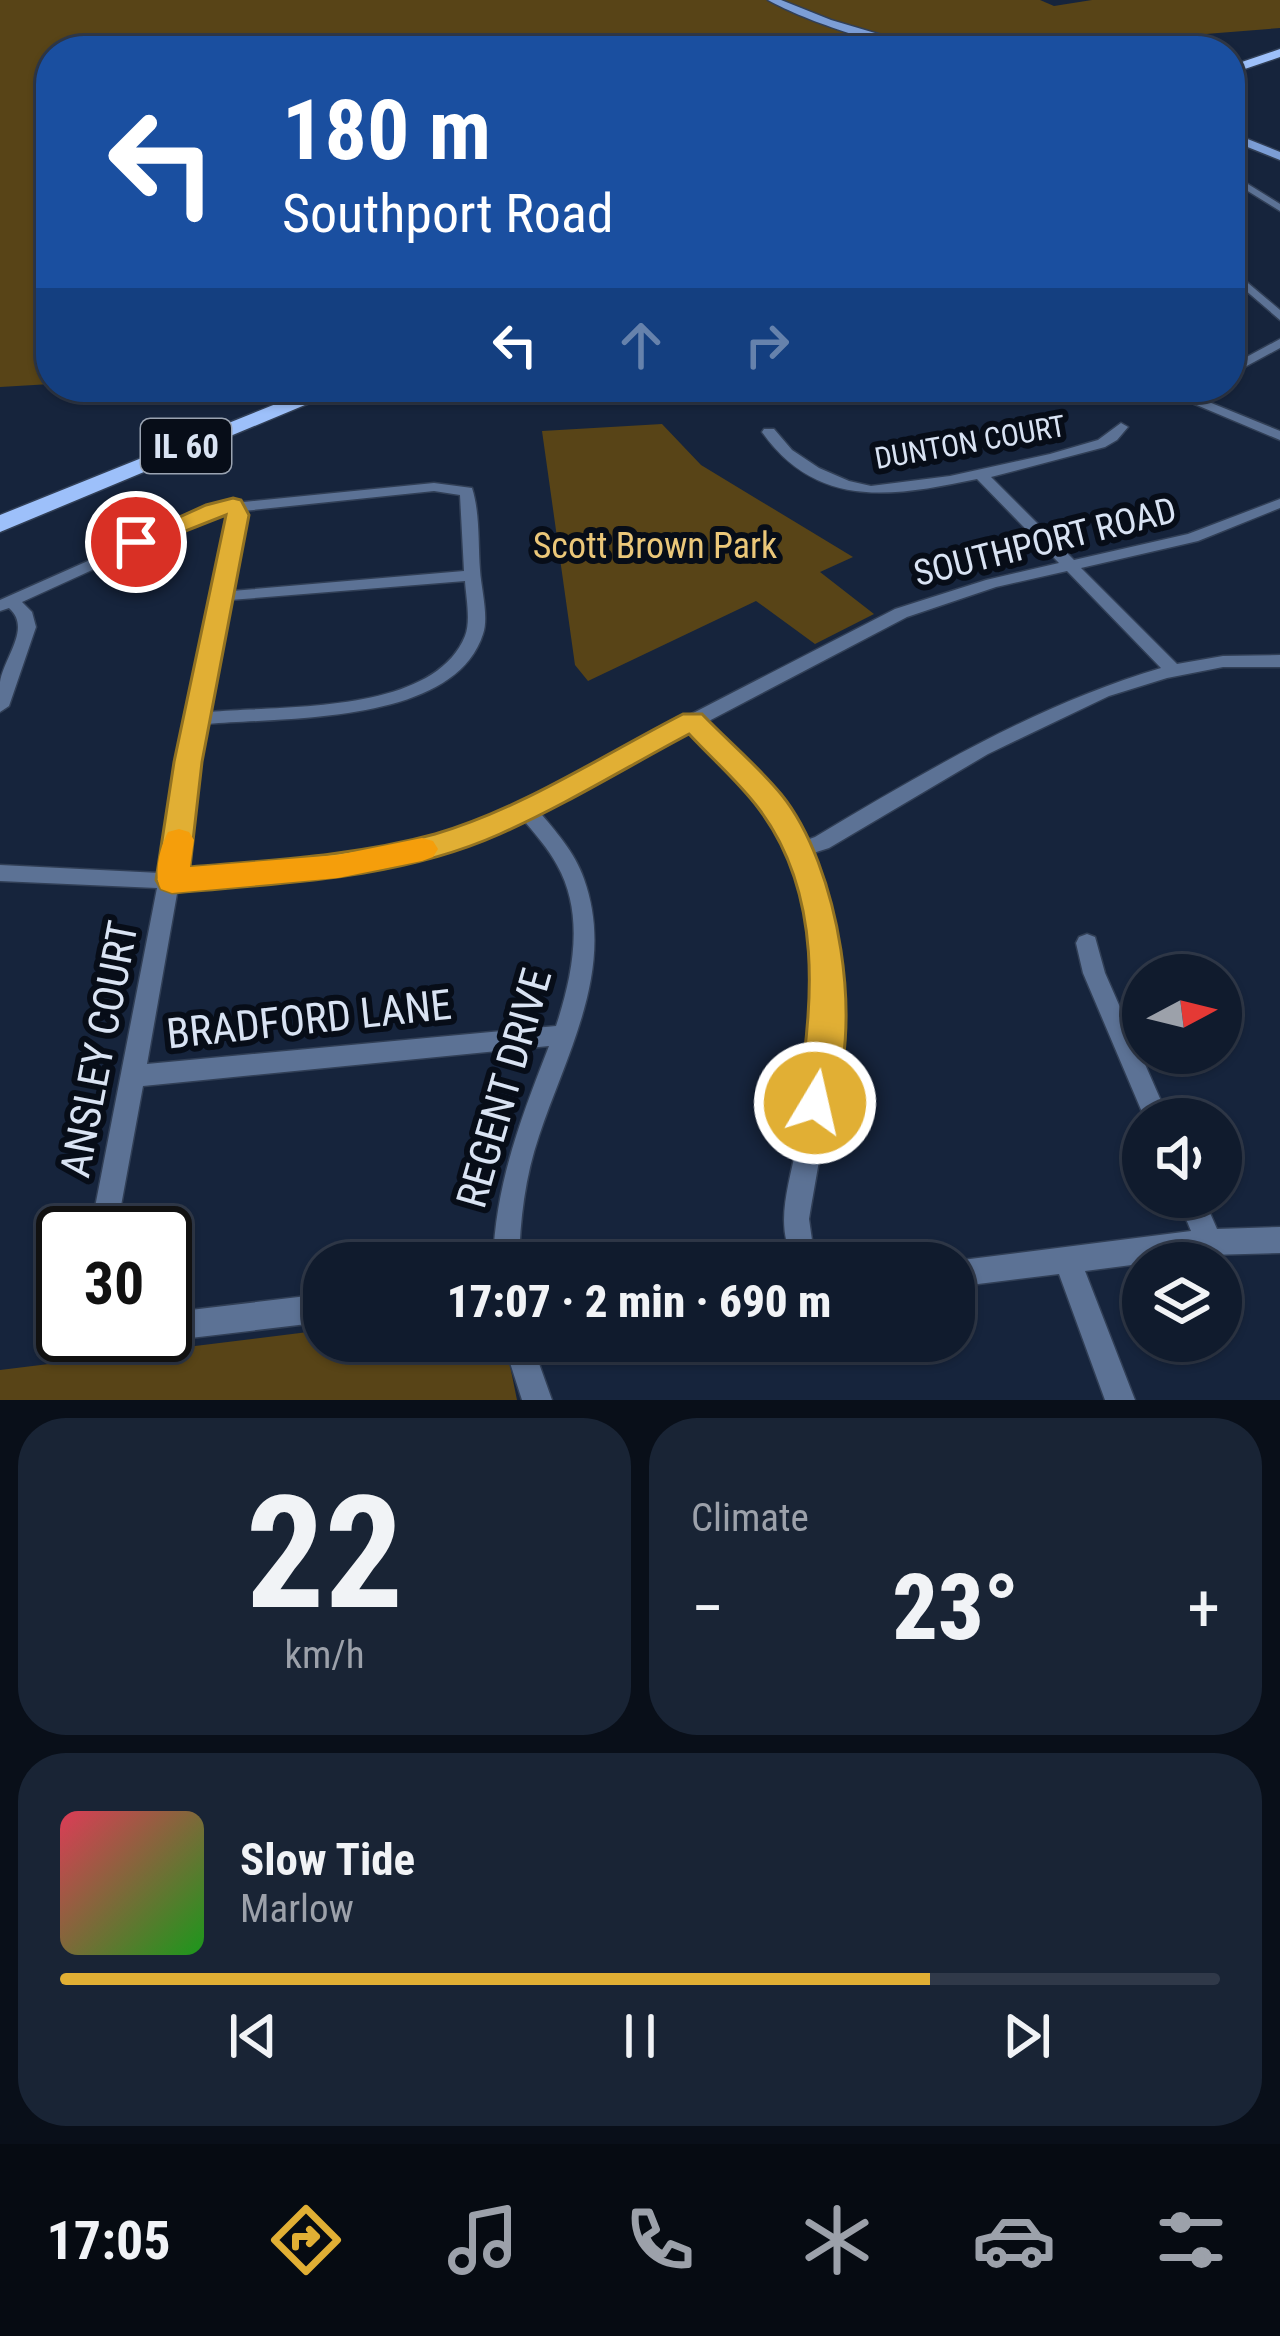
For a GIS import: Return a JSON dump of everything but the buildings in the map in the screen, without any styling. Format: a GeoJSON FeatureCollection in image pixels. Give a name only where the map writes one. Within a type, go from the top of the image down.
{"type":"FeatureCollection","features":[{"type":"Feature","properties":{"kind":"main road"},"geometry":{"type":"LineString","coordinates":[[1245,65],[1280,53]]}},
{"type":"Feature","properties":{"kind":"main road","name":"IL 60"},"geometry":{"type":"LineString","coordinates":[[0,524],[300,402]]}},
{"type":"Feature","properties":{"kind":"street"},"geometry":{"type":"LineString","coordinates":[[773,0],[878,36]]}},
{"type":"Feature","properties":{"kind":"street"},"geometry":{"type":"LineString","coordinates":[[1245,142],[1280,156]]}},
{"type":"Feature","properties":{"kind":"street"},"geometry":{"type":"LineString","coordinates":[[1245,186],[1280,208]]}},
{"type":"Feature","properties":{"kind":"street"},"geometry":{"type":"LineString","coordinates":[[1245,284],[1280,316]]}},
{"type":"Feature","properties":{"kind":"street"},"geometry":{"type":"LineString","coordinates":[[1245,363],[1280,343]]}},
{"type":"Feature","properties":{"kind":"street"},"geometry":{"type":"LineString","coordinates":[[1196,402],[1280,436]]}},
{"type":"Feature","properties":{"kind":"street","name":"DUNTON COURT"},"geometry":{"type":"LineString","coordinates":[[769,432],[797,459],[858,488],[880,490],[1101,444],[1121,427]]}},
{"type":"Feature","properties":{"kind":"street"},"geometry":{"type":"LineString","coordinates":[[978,472],[1175,672]]}},
{"type":"Feature","properties":{"kind":"street"},"geometry":{"type":"LineString","coordinates":[[5,604],[161,530],[233,505],[459,488],[469,494],[476,632],[470,649],[433,683],[385,701],[199,719]]}},
{"type":"Feature","properties":{"kind":"street","name":"SOUTHPORT ROAD"},"geometry":{"type":"LineString","coordinates":[[7,873],[172,880],[391,858],[489,826],[901,613],[992,583],[1193,538],[1280,503]]}},
{"type":"Feature","properties":{"kind":"street","name":"ANSLEY COURT"},"geometry":{"type":"LineString","coordinates":[[109,1206],[172,880],[183,790],[224,596],[238,515],[233,505]]}},
{"type":"Feature","properties":{"kind":"street"},"geometry":{"type":"LineString","coordinates":[[224,596],[473,575]]}},
{"type":"Feature","properties":{"kind":"street"},"geometry":{"type":"LineString","coordinates":[[0,706],[28,627],[24,612],[5,604]]}},
{"type":"Feature","properties":{"kind":"street"},"geometry":{"type":"LineString","coordinates":[[798,850],[822,843],[1030,723],[1175,672],[1240,659],[1280,661]]}},
{"type":"Feature","properties":{"kind":"street"},"geometry":{"type":"LineString","coordinates":[[692,721],[748,773],[772,804],[798,850],[821,915],[828,967],[828,1026],[797,1230],[800,1242]]}},
{"type":"Feature","properties":{"kind":"street","name":"REGENT DRIVE"},"geometry":{"type":"LineString","coordinates":[[508,1242],[515,1178],[586,951],[583,908],[562,856],[525,808]]}},
{"type":"Feature","properties":{"kind":"street"},"geometry":{"type":"LineString","coordinates":[[1087,943],[1094,973],[1148,1098]]}},
{"type":"Feature","properties":{"kind":"street","name":"BRADFORD LANE"},"geometry":{"type":"LineString","coordinates":[[134,1076],[563,1035]]}},
{"type":"Feature","properties":{"kind":"street"},"geometry":{"type":"LineString","coordinates":[[1199,1218],[1209,1242],[1280,1240]]}},
{"type":"Feature","properties":{"kind":"street"},"geometry":{"type":"LineString","coordinates":[[975,1271],[1122,1253]]}},
{"type":"Feature","properties":{"kind":"street"},"geometry":{"type":"LineString","coordinates":[[1067,1260],[1120,1400]]}},
{"type":"Feature","properties":{"kind":"street"},"geometry":{"type":"LineString","coordinates":[[192,1324],[303,1311]]}},
{"type":"Feature","properties":{"kind":"street"},"geometry":{"type":"LineString","coordinates":[[524,1362],[536,1400]]}},
{"type":"Feature","properties":{"kind":"green space"},"geometry":{"type":"Polygon","coordinates":[[[0,0],[1040,0],[1054,6],[1092,0],[1280,0],[1280,28],[1180,36],[36,36],[36,385],[0,387],[0,0]]]}},
{"type":"Feature","properties":{"kind":"green space","name":"Scott Brown Park"},"geometry":{"type":"Polygon","coordinates":[[[662,424],[701,465],[853,557],[820,572],[874,614],[815,644],[756,601],[588,681],[575,665],[542,431],[662,424]]]}},
{"type":"Feature","properties":{"kind":"green space"},"geometry":{"type":"Polygon","coordinates":[[[303,1333],[303,1362],[509,1362],[517,1400],[0,1400],[0,1370],[65,1362],[192,1362],[192,1346],[303,1333]]]}},
{"type":"Feature","properties":{"kind":"slow traffic"},"geometry":{"type":"LineString","coordinates":[[179,840],[172,880],[338,867],[422,849]]}},
{"type":"Feature","properties":{"kind":"route"},"geometry":{"type":"LineString","coordinates":[[136,542],[214,509],[233,505],[238,515],[188,762],[172,880],[338,867],[438,844],[489,826],[692,721],[748,773],[772,804],[810,877],[828,967],[828,1026],[815,1103]]}}]}
